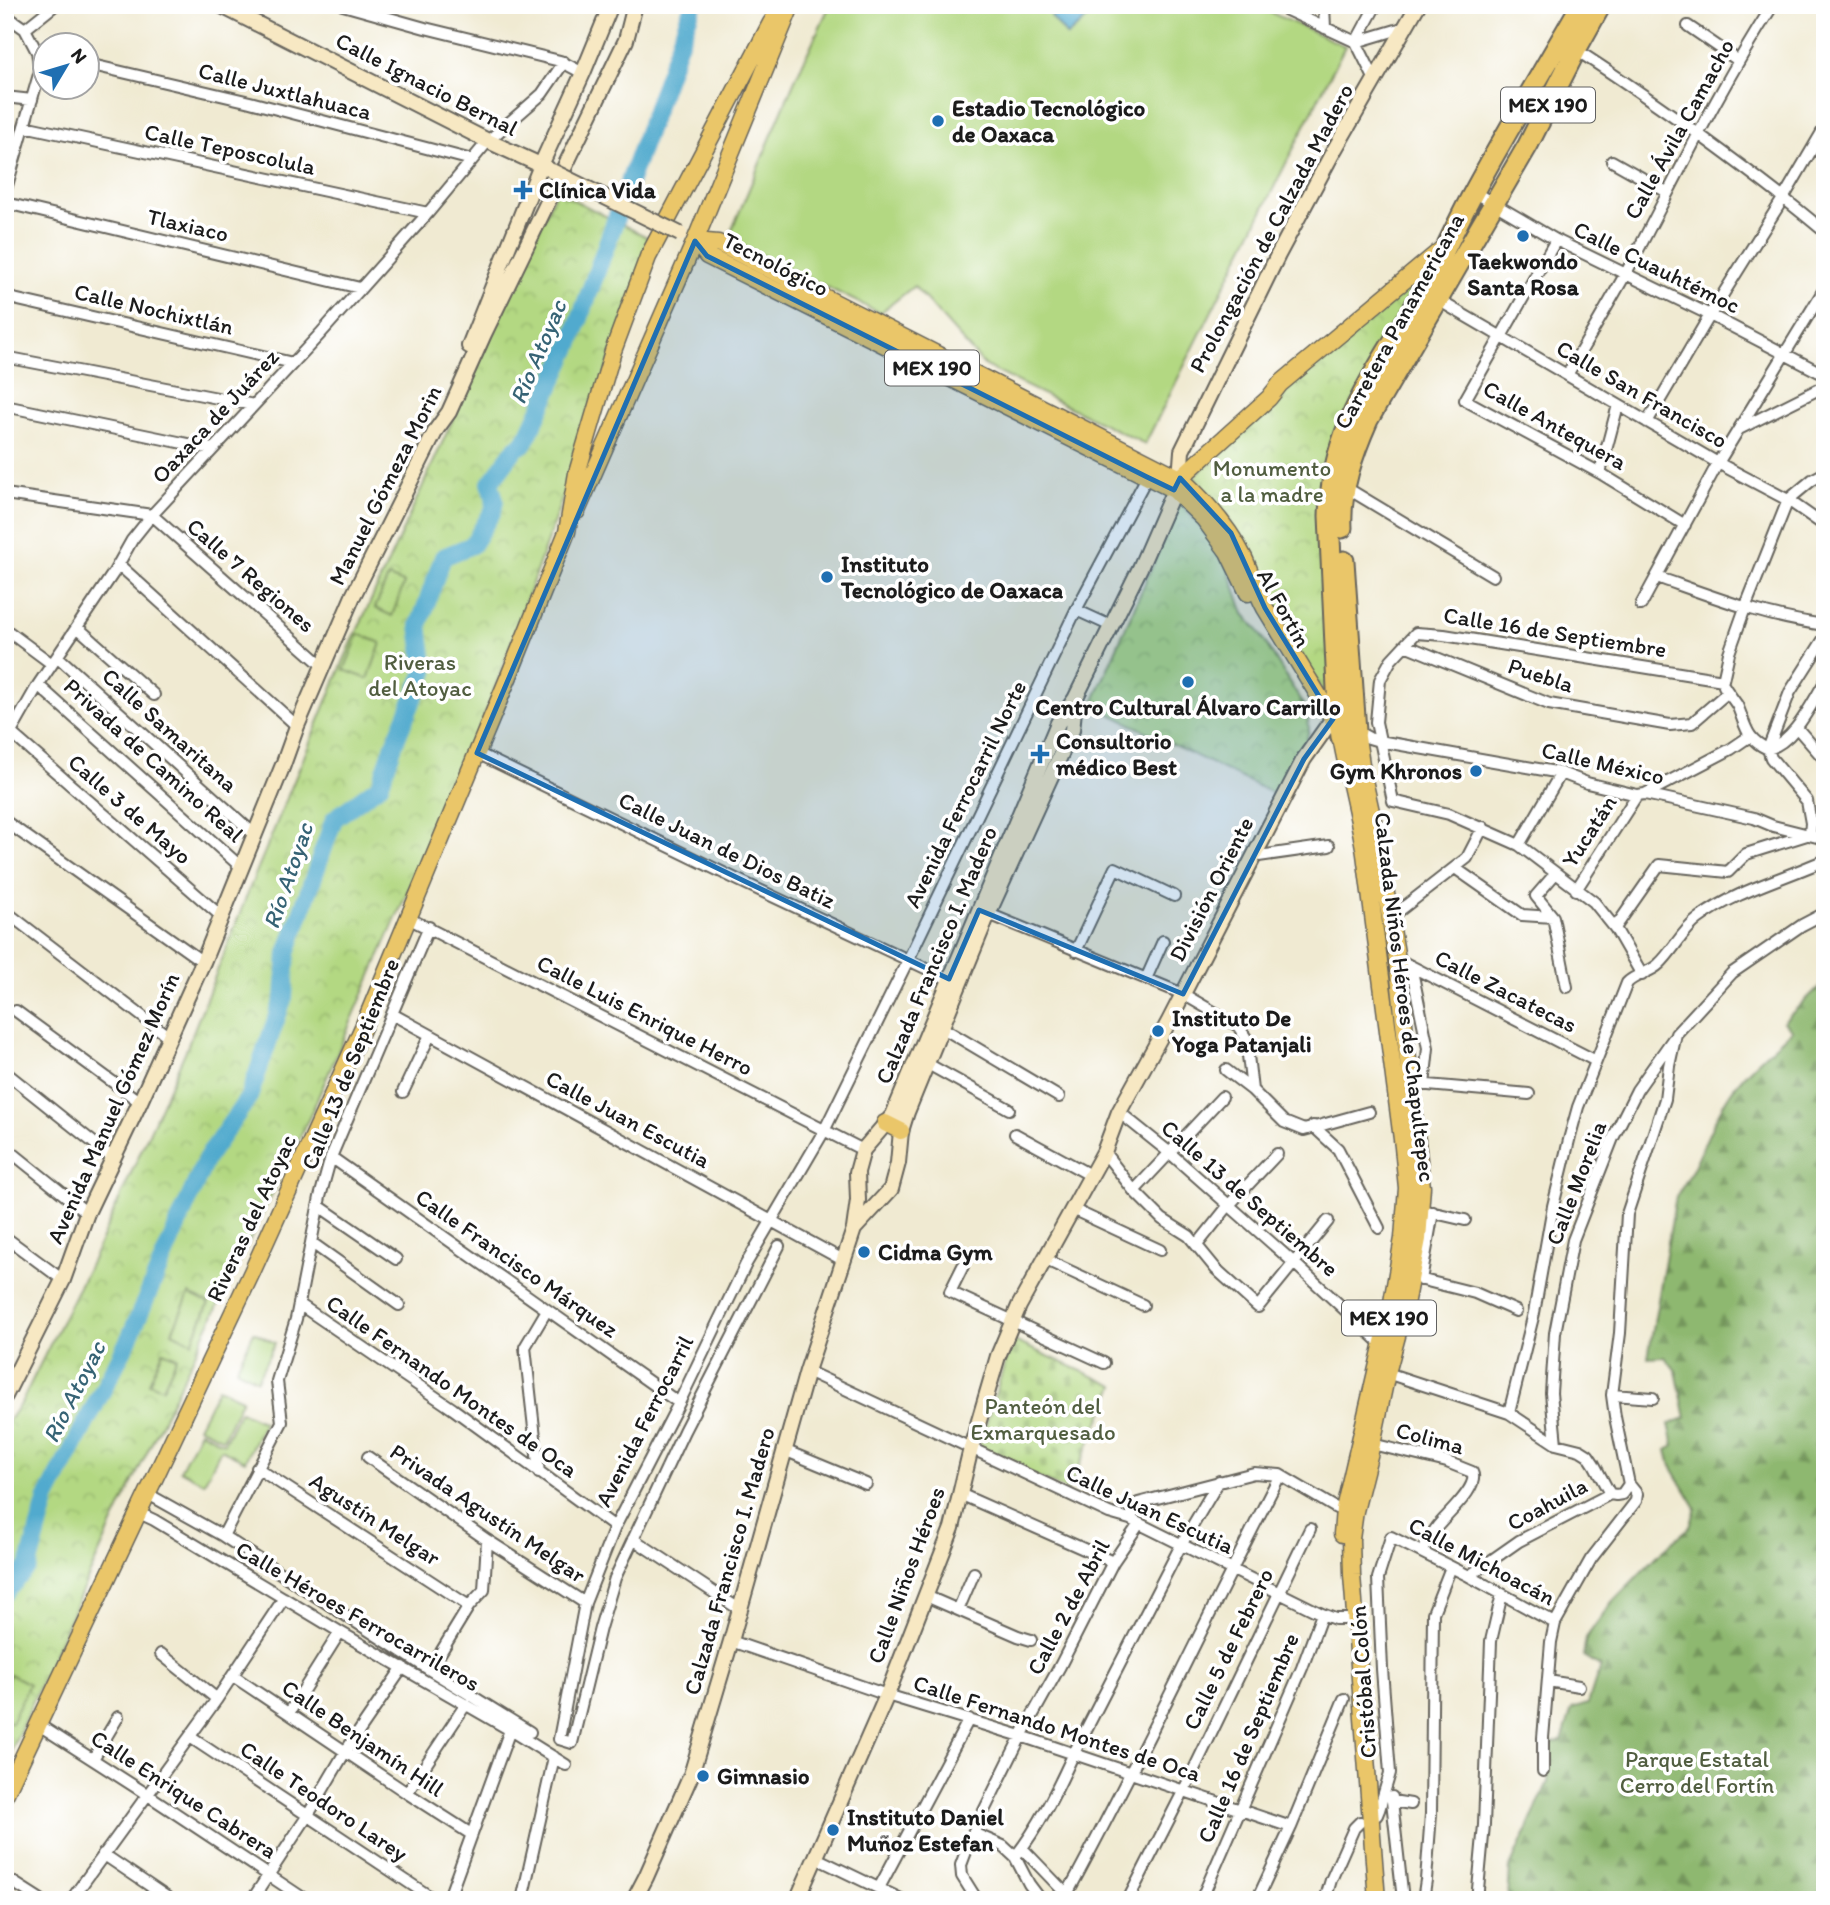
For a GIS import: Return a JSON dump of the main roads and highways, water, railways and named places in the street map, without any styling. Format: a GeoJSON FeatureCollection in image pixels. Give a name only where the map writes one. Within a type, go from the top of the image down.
{"type":"FeatureCollection","features":[{"type":"Feature","properties":{"kind":"highway","name":"Carretera Panamericana"},"geometry":{"type":"LineString","coordinates":[[1349,730],[1329,516],[1329,497],[1339,448],[1361,394],[1424,289],[1474,192],[1581,5]]}},
{"type":"Feature","properties":{"kind":"highway","name":"Carretera Panamericana"},"geometry":{"type":"LineString","coordinates":[[1349,730],[1353,691],[1342,519],[1353,454],[1368,420],[1528,145],[1601,5]]}},
{"type":"Feature","properties":{"kind":"main road","name":"Calle Ignacio Bernal"},"geometry":{"type":"LineString","coordinates":[[220,5],[488,141],[547,168]]}},
{"type":"Feature","properties":{"kind":"main road","name":"Manuel Gómeza Morin"},"geometry":{"type":"LineString","coordinates":[[254,834],[353,596],[436,430],[449,412],[566,161],[626,40],[635,5]]}},
{"type":"Feature","properties":{"kind":"main road","name":"Riveras del Atoyac"},"geometry":{"type":"LineString","coordinates":[[5,1796],[295,1178],[362,1027],[477,753],[567,532],[577,473],[613,351],[648,257],[764,35],[783,5]]}},
{"type":"Feature","properties":{"kind":"main road"},"geometry":{"type":"LineString","coordinates":[[567,532],[687,237],[791,5]]}},
{"type":"Feature","properties":{"kind":"main road","name":"Prolongación de Calzada Madero"},"geometry":{"type":"LineString","coordinates":[[1177,484],[1182,451],[1278,255],[1418,5]]}},
{"type":"Feature","properties":{"kind":"main road"},"geometry":{"type":"LineString","coordinates":[[436,430],[547,168],[606,8]]}},
{"type":"Feature","properties":{"kind":"main road","name":"MEX 190"},"geometry":{"type":"LineString","coordinates":[[547,168],[687,237]]}},
{"type":"Feature","properties":{"kind":"main road","name":"Tecnológico"},"geometry":{"type":"LineString","coordinates":[[687,237],[707,256],[835,311],[1177,484]]}},
{"type":"Feature","properties":{"kind":"main road","name":"Calzada Francisco I. Madero"},"geometry":{"type":"LineString","coordinates":[[634,1900],[691,1774],[807,1371],[854,1229],[858,1200],[857,1172],[863,1150],[893,1115],[983,912],[1072,730],[1075,699],[1140,568],[1177,484],[1269,398],[1280,384],[1446,246]]}},
{"type":"Feature","properties":{"kind":"main road"},"geometry":{"type":"LineString","coordinates":[[1153,472],[1182,451]]}},
{"type":"Feature","properties":{"kind":"main road","name":"Al Fortín"},"geometry":{"type":"LineString","coordinates":[[1177,484],[1200,497],[1230,533],[1245,559],[1256,592],[1265,608],[1349,730]]}},
{"type":"Feature","properties":{"kind":"main road","name":"División Oriente"},"geometry":{"type":"LineString","coordinates":[[1119,1112],[1304,758],[1349,730],[1353,691]]}},
{"type":"Feature","properties":{"kind":"main road","name":"Calzada Niños Héroes de Chapultepec"},"geometry":{"type":"LineString","coordinates":[[1349,730],[1376,834],[1390,918],[1404,963],[1418,1084],[1422,1187],[1427,1211],[1418,1239],[1416,1279],[1387,1373],[1351,1539],[1366,1821],[1366,1900]]}},
{"type":"Feature","properties":{"kind":"main road","name":"Calzada Niños Héroes de Chapultepec"},"geometry":{"type":"LineString","coordinates":[[1349,730],[1348,774],[1365,855],[1407,1188],[1403,1238],[1391,1308],[1344,1509],[1341,1539],[1366,1821],[1377,1900]]}},
{"type":"Feature","properties":{"kind":"main road","name":"Avenida Manuel Gómez Morín"},"geometry":{"type":"LineString","coordinates":[[5,1396],[63,1280],[88,1213],[203,962],[254,834]]}},
{"type":"Feature","properties":{"kind":"main road","name":"Calzada Francisco I. Madero"},"geometry":{"type":"LineString","coordinates":[[854,1229],[891,1189],[898,1163],[901,1131],[941,1027],[954,981]]}},
{"type":"Feature","properties":{"kind":"main road","name":"Calle Niños Héroes"},"geometry":{"type":"LineString","coordinates":[[797,1900],[887,1695],[952,1528],[971,1448],[998,1356],[1044,1259],[1104,1153],[1119,1112]]}},
{"type":"Feature","properties":{"kind":"main road"},"geometry":{"type":"LineString","coordinates":[[885,1123],[901,1131]]}},
{"type":"Feature","properties":{"kind":"water"},"geometry":{"type":"Polygon","coordinates":[[[1063,5],[1103,5],[1067,36],[1051,16],[1063,5]]]}},
{"type":"Feature","properties":{"kind":"waterway","name":"Río Atoyac"},"geometry":{"type":"LineString","coordinates":[[5,1593],[28,1567],[47,1498],[128,1341],[206,1159],[249,1097],[284,997],[287,953],[334,819],[380,785],[425,672],[419,625],[443,557],[472,545],[493,511],[495,500],[490,483],[529,434],[571,343],[693,5]]}},
{"type":"Feature","properties":{"kind":"place","name":"Estadio Tecnológico de Oaxaca"},"geometry":{"type":"Point","coordinates":[938,121]}},
{"type":"Feature","properties":{"kind":"place","name":"Clínica Vida"},"geometry":{"type":"Point","coordinates":[523,190]}},
{"type":"Feature","properties":{"kind":"place","name":"Taekwondo Santa Rosa"},"geometry":{"type":"Point","coordinates":[1523,236]}},
{"type":"Feature","properties":{"kind":"place","name":"Instituto Tecnológico de Oaxaca"},"geometry":{"type":"Point","coordinates":[827,577]}},
{"type":"Feature","properties":{"kind":"place","name":"Centro Cultural Álvaro Carrillo"},"geometry":{"type":"Point","coordinates":[1188,682]}},
{"type":"Feature","properties":{"kind":"place","name":"Consultorio médico Best"},"geometry":{"type":"Point","coordinates":[1040,754]}},
{"type":"Feature","properties":{"kind":"place","name":"Gym Khronos"},"geometry":{"type":"Point","coordinates":[1476,771]}},
{"type":"Feature","properties":{"kind":"place","name":"Instituto De Yoga Patanjali"},"geometry":{"type":"Point","coordinates":[1158,1031]}},
{"type":"Feature","properties":{"kind":"place","name":"Cidma Gym"},"geometry":{"type":"Point","coordinates":[864,1252]}},
{"type":"Feature","properties":{"kind":"place","name":"Gimnasio"},"geometry":{"type":"Point","coordinates":[703,1776]}},
{"type":"Feature","properties":{"kind":"place","name":"Instituto Daniel Muñoz Estefan"},"geometry":{"type":"Point","coordinates":[833,1830]}},
{"type":"Feature","properties":{"kind":"park label","name":"Monumento a la madre"},"geometry":{"type":"Point","coordinates":[1272,481]}},
{"type":"Feature","properties":{"kind":"park label","name":"Panteón del Exmarquesado"},"geometry":{"type":"Point","coordinates":[1043,1419]}},
{"type":"Feature","properties":{"kind":"park label","name":"Parque Estatal Cerro del Fortín"},"geometry":{"type":"Point","coordinates":[1697,1772]}}]}
